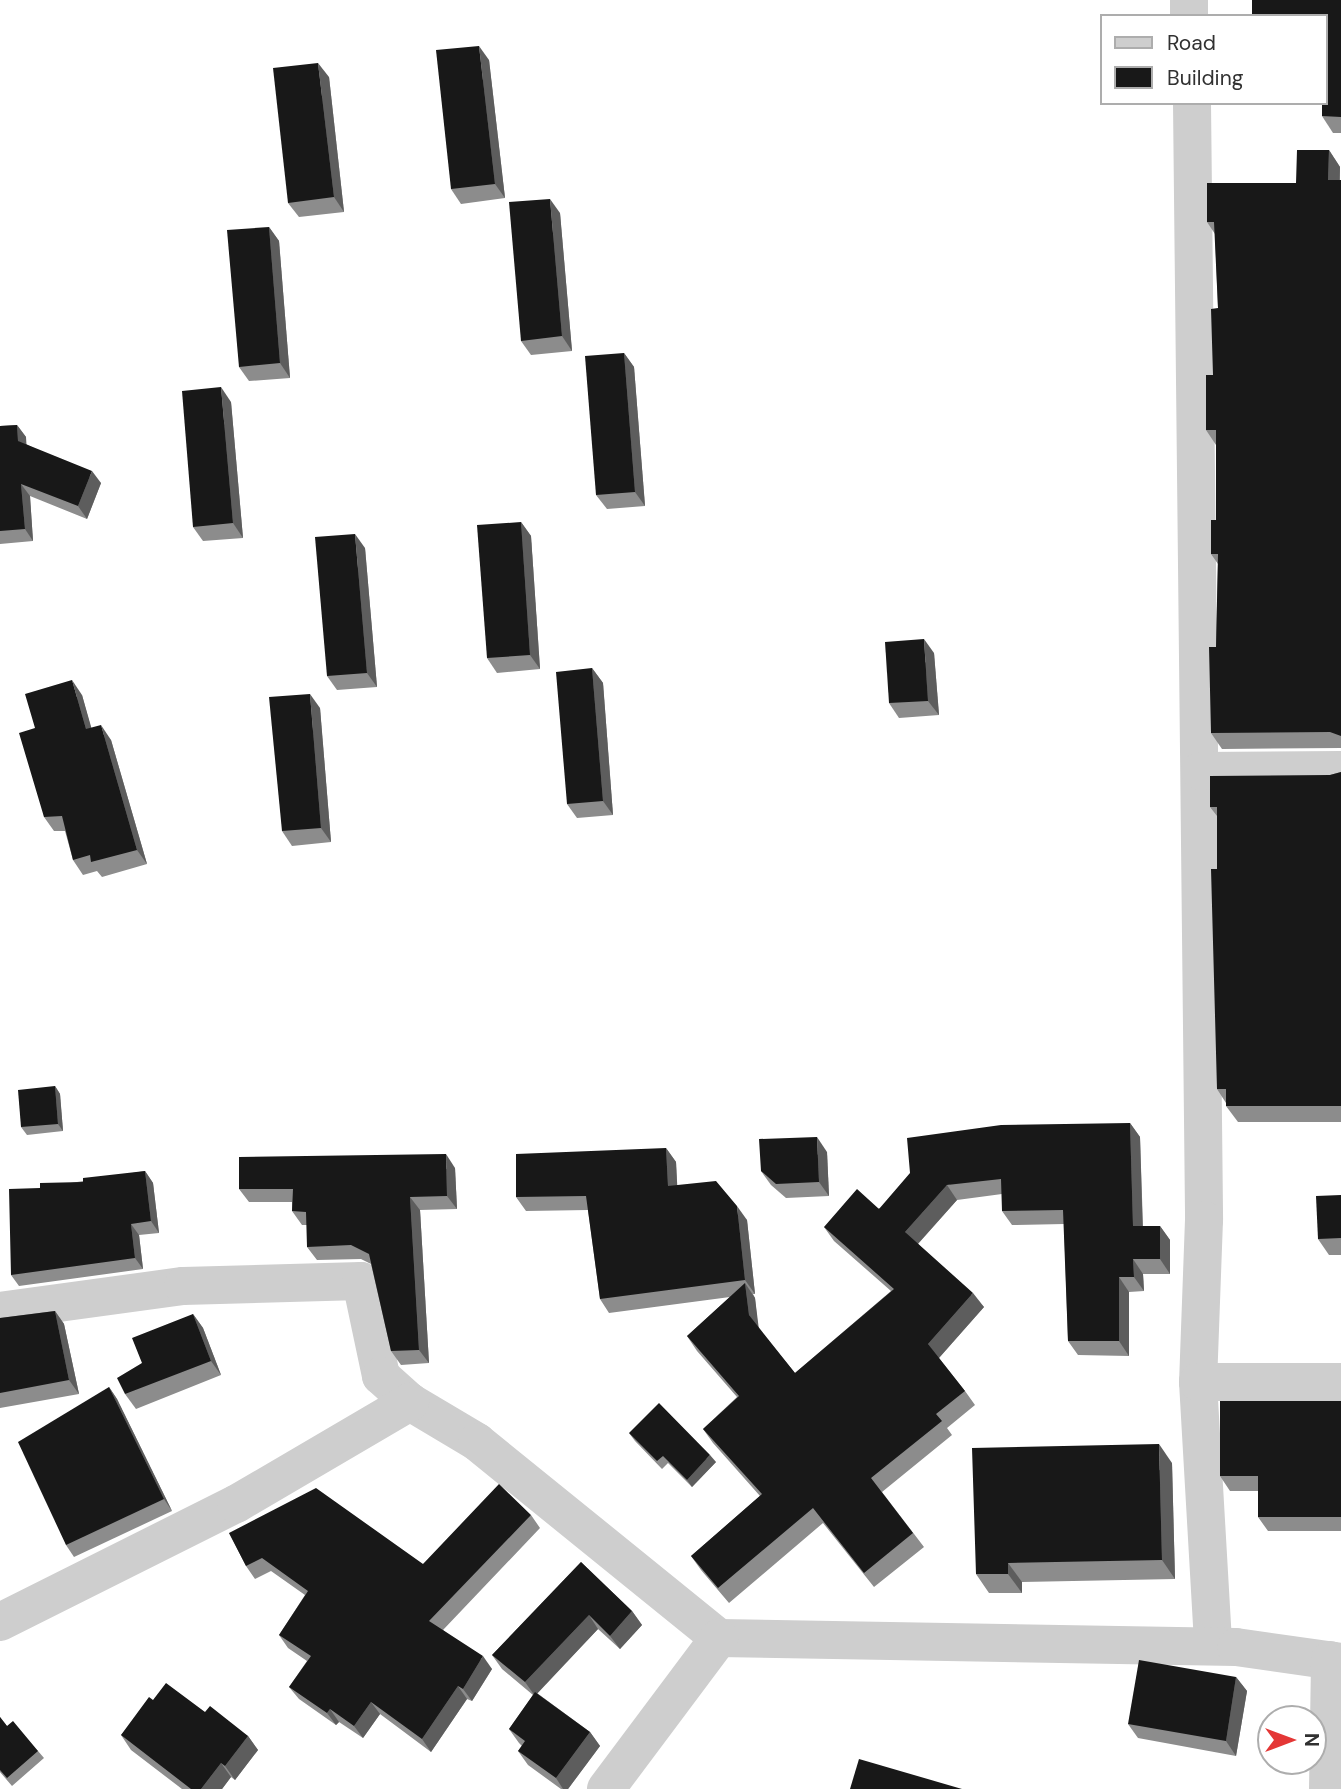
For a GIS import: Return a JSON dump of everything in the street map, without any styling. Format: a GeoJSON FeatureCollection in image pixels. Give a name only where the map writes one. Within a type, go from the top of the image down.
{"type":"FeatureCollection","features":[{"type":"Feature","properties":{"kind":"street"},"geometry":{"type":"LineString","coordinates":[[1192,105],[1204,1220],[1198,1382],[1213,1646]]}},
{"type":"Feature","properties":{"kind":"street"},"geometry":{"type":"LineString","coordinates":[[1200,771],[1341,770]]}},
{"type":"Feature","properties":{"kind":"street"},"geometry":{"type":"LineString","coordinates":[[0,1311],[183,1286],[360,1280],[381,1376],[410,1402],[477,1442],[719,1638],[1213,1646],[1335,1661],[1328,1789]]}},
{"type":"Feature","properties":{"kind":"street"},"geometry":{"type":"LineString","coordinates":[[1198,1382],[1341,1382]]}},
{"type":"Feature","properties":{"kind":"street"},"geometry":{"type":"LineString","coordinates":[[0,1622],[236,1504],[410,1402]]}},
{"type":"Feature","properties":{"kind":"street"},"geometry":{"type":"LineString","coordinates":[[606,1789],[719,1638]]}},
{"type":"Feature","properties":{"kind":"building"},"geometry":{"type":"Polygon","coordinates":[[[1252,0],[1341,0],[1341,117],[1322,116],[1322,105],[1327,105],[1327,14],[1252,14],[1252,0]]]}},
{"type":"Feature","properties":{"kind":"building"},"geometry":{"type":"Polygon","coordinates":[[[479,46],[495,184],[451,189],[436,50],[479,46]]]}},
{"type":"Feature","properties":{"kind":"building"},"geometry":{"type":"Polygon","coordinates":[[[318,63],[334,197],[288,203],[273,68],[318,63]]]}},
{"type":"Feature","properties":{"kind":"building"},"geometry":{"type":"Polygon","coordinates":[[[1297,150],[1329,150],[1328,180],[1341,180],[1341,736],[1330,732],[1211,733],[1209,647],[1216,647],[1218,554],[1211,554],[1211,520],[1216,520],[1216,430],[1206,430],[1206,375],[1213,375],[1211,309],[1218,308],[1214,222],[1207,222],[1207,183],[1296,183],[1297,150]]]}},
{"type":"Feature","properties":{"kind":"building"},"geometry":{"type":"Polygon","coordinates":[[[550,199],[562,336],[521,341],[509,202],[550,199]]]}},
{"type":"Feature","properties":{"kind":"building"},"geometry":{"type":"Polygon","coordinates":[[[269,227],[280,363],[239,367],[227,230],[269,227]]]}},
{"type":"Feature","properties":{"kind":"building"},"geometry":{"type":"Polygon","coordinates":[[[624,353],[635,492],[596,495],[585,356],[624,353]]]}},
{"type":"Feature","properties":{"kind":"building"},"geometry":{"type":"Polygon","coordinates":[[[221,387],[233,523],[193,527],[182,391],[221,387]]]}},
{"type":"Feature","properties":{"kind":"building"},"geometry":{"type":"Polygon","coordinates":[[[17,425],[18,441],[92,471],[78,506],[21,484],[25,529],[0,531],[0,426],[17,425]]]}},
{"type":"Feature","properties":{"kind":"building"},"geometry":{"type":"Polygon","coordinates":[[[521,522],[530,655],[487,658],[477,525],[521,522]]]}},
{"type":"Feature","properties":{"kind":"building"},"geometry":{"type":"Polygon","coordinates":[[[355,534],[367,673],[327,676],[315,537],[355,534]]]}},
{"type":"Feature","properties":{"kind":"building"},"geometry":{"type":"Polygon","coordinates":[[[924,639],[928,701],[889,703],[885,642],[924,639]]]}},
{"type":"Feature","properties":{"kind":"building"},"geometry":{"type":"Polygon","coordinates":[[[592,668],[603,801],[567,804],[556,672],[592,668]]]}},
{"type":"Feature","properties":{"kind":"building"},"geometry":{"type":"Polygon","coordinates":[[[72,680],[86,729],[101,725],[137,850],[91,862],[90,855],[73,860],[62,816],[44,817],[19,733],[35,728],[25,694],[72,680]]]}},
{"type":"Feature","properties":{"kind":"building"},"geometry":{"type":"Polygon","coordinates":[[[310,694],[321,828],[282,831],[269,697],[310,694]]]}},
{"type":"Feature","properties":{"kind":"building"},"geometry":{"type":"Polygon","coordinates":[[[1341,772],[1341,1106],[1226,1106],[1226,1089],[1217,1089],[1211,869],[1217,869],[1217,807],[1210,807],[1210,776],[1330,775],[1341,772]]]}},
{"type":"Feature","properties":{"kind":"building"},"geometry":{"type":"Polygon","coordinates":[[[55,1086],[58,1124],[21,1127],[18,1090],[55,1086]]]}},
{"type":"Feature","properties":{"kind":"building"},"geometry":{"type":"Polygon","coordinates":[[[1130,1123],[1133,1226],[1160,1226],[1160,1259],[1133,1259],[1134,1277],[1119,1277],[1119,1341],[1068,1341],[1063,1210],[1002,1211],[1001,1179],[947,1185],[905,1232],[973,1293],[928,1344],[965,1391],[936,1414],[942,1421],[871,1478],[913,1533],[864,1573],[813,1508],[718,1588],[691,1556],[762,1494],[703,1429],[739,1396],[687,1336],[745,1283],[749,1315],[795,1373],[894,1289],[824,1227],[857,1189],[879,1209],[910,1173],[907,1138],[1001,1125],[1130,1123]]]}},
{"type":"Feature","properties":{"kind":"building"},"geometry":{"type":"Polygon","coordinates":[[[817,1137],[819,1182],[776,1184],[761,1171],[759,1139],[817,1137]]]}},
{"type":"Feature","properties":{"kind":"building"},"geometry":{"type":"Polygon","coordinates":[[[666,1148],[668,1186],[716,1181],[737,1206],[745,1280],[600,1299],[586,1196],[516,1197],[516,1154],[666,1148]]]}},
{"type":"Feature","properties":{"kind":"building"},"geometry":{"type":"Polygon","coordinates":[[[446,1154],[447,1196],[410,1197],[419,1350],[391,1351],[369,1254],[351,1245],[307,1247],[306,1212],[292,1211],[293,1189],[239,1189],[239,1157],[446,1154]]]}},
{"type":"Feature","properties":{"kind":"building"},"geometry":{"type":"Polygon","coordinates":[[[145,1171],[151,1221],[131,1224],[135,1258],[11,1275],[9,1189],[40,1188],[40,1183],[83,1182],[83,1178],[145,1171]]]}},
{"type":"Feature","properties":{"kind":"building"},"geometry":{"type":"Polygon","coordinates":[[[1341,1195],[1341,1238],[1318,1239],[1316,1196],[1341,1195]]]}},
{"type":"Feature","properties":{"kind":"building"},"geometry":{"type":"Polygon","coordinates":[[[55,1311],[69,1380],[0,1393],[0,1318],[55,1311]]]}},
{"type":"Feature","properties":{"kind":"building"},"geometry":{"type":"Polygon","coordinates":[[[193,1314],[211,1361],[125,1394],[117,1378],[142,1363],[132,1338],[193,1314]]]}},
{"type":"Feature","properties":{"kind":"building"},"geometry":{"type":"Polygon","coordinates":[[[109,1387],[164,1499],[66,1545],[18,1442],[109,1387]]]}},
{"type":"Feature","properties":{"kind":"building"},"geometry":{"type":"Polygon","coordinates":[[[1220,1401],[1341,1401],[1341,1517],[1258,1517],[1258,1476],[1220,1476],[1220,1401]]]}},
{"type":"Feature","properties":{"kind":"building"},"geometry":{"type":"Polygon","coordinates":[[[659,1403],[710,1455],[687,1480],[663,1456],[657,1461],[629,1433],[659,1403]]]}},
{"type":"Feature","properties":{"kind":"building"},"geometry":{"type":"Polygon","coordinates":[[[1159,1444],[1162,1560],[1008,1563],[1008,1574],[976,1574],[972,1448],[1159,1444]]]}},
{"type":"Feature","properties":{"kind":"building"},"geometry":{"type":"Polygon","coordinates":[[[499,1484],[531,1515],[429,1621],[483,1656],[463,1689],[458,1686],[422,1739],[371,1702],[354,1726],[330,1709],[327,1713],[289,1687],[311,1656],[279,1635],[308,1591],[262,1558],[246,1566],[229,1533],[316,1488],[423,1564],[499,1484]]]}},
{"type":"Feature","properties":{"kind":"building"},"geometry":{"type":"Polygon","coordinates":[[[581,1562],[632,1611],[610,1636],[589,1615],[525,1682],[492,1655],[581,1562]]]}},
{"type":"Feature","properties":{"kind":"building"},"geometry":{"type":"Polygon","coordinates":[[[1139,1660],[1236,1677],[1226,1741],[1128,1724],[1139,1660]]]}},
{"type":"Feature","properties":{"kind":"building"},"geometry":{"type":"Polygon","coordinates":[[[166,1683],[205,1712],[210,1706],[248,1736],[225,1766],[221,1763],[201,1789],[191,1789],[121,1735],[149,1697],[153,1700],[166,1683]]]}},
{"type":"Feature","properties":{"kind":"building"},"geometry":{"type":"Polygon","coordinates":[[[535,1692],[590,1732],[556,1778],[518,1751],[525,1741],[509,1729],[535,1692]]]}},
{"type":"Feature","properties":{"kind":"building"},"geometry":{"type":"Polygon","coordinates":[[[0,1717],[7,1726],[13,1721],[38,1751],[7,1778],[0,1770],[0,1717]]]}},
{"type":"Feature","properties":{"kind":"building"},"geometry":{"type":"Polygon","coordinates":[[[859,1759],[962,1789],[850,1789],[859,1759]]]}}]}
